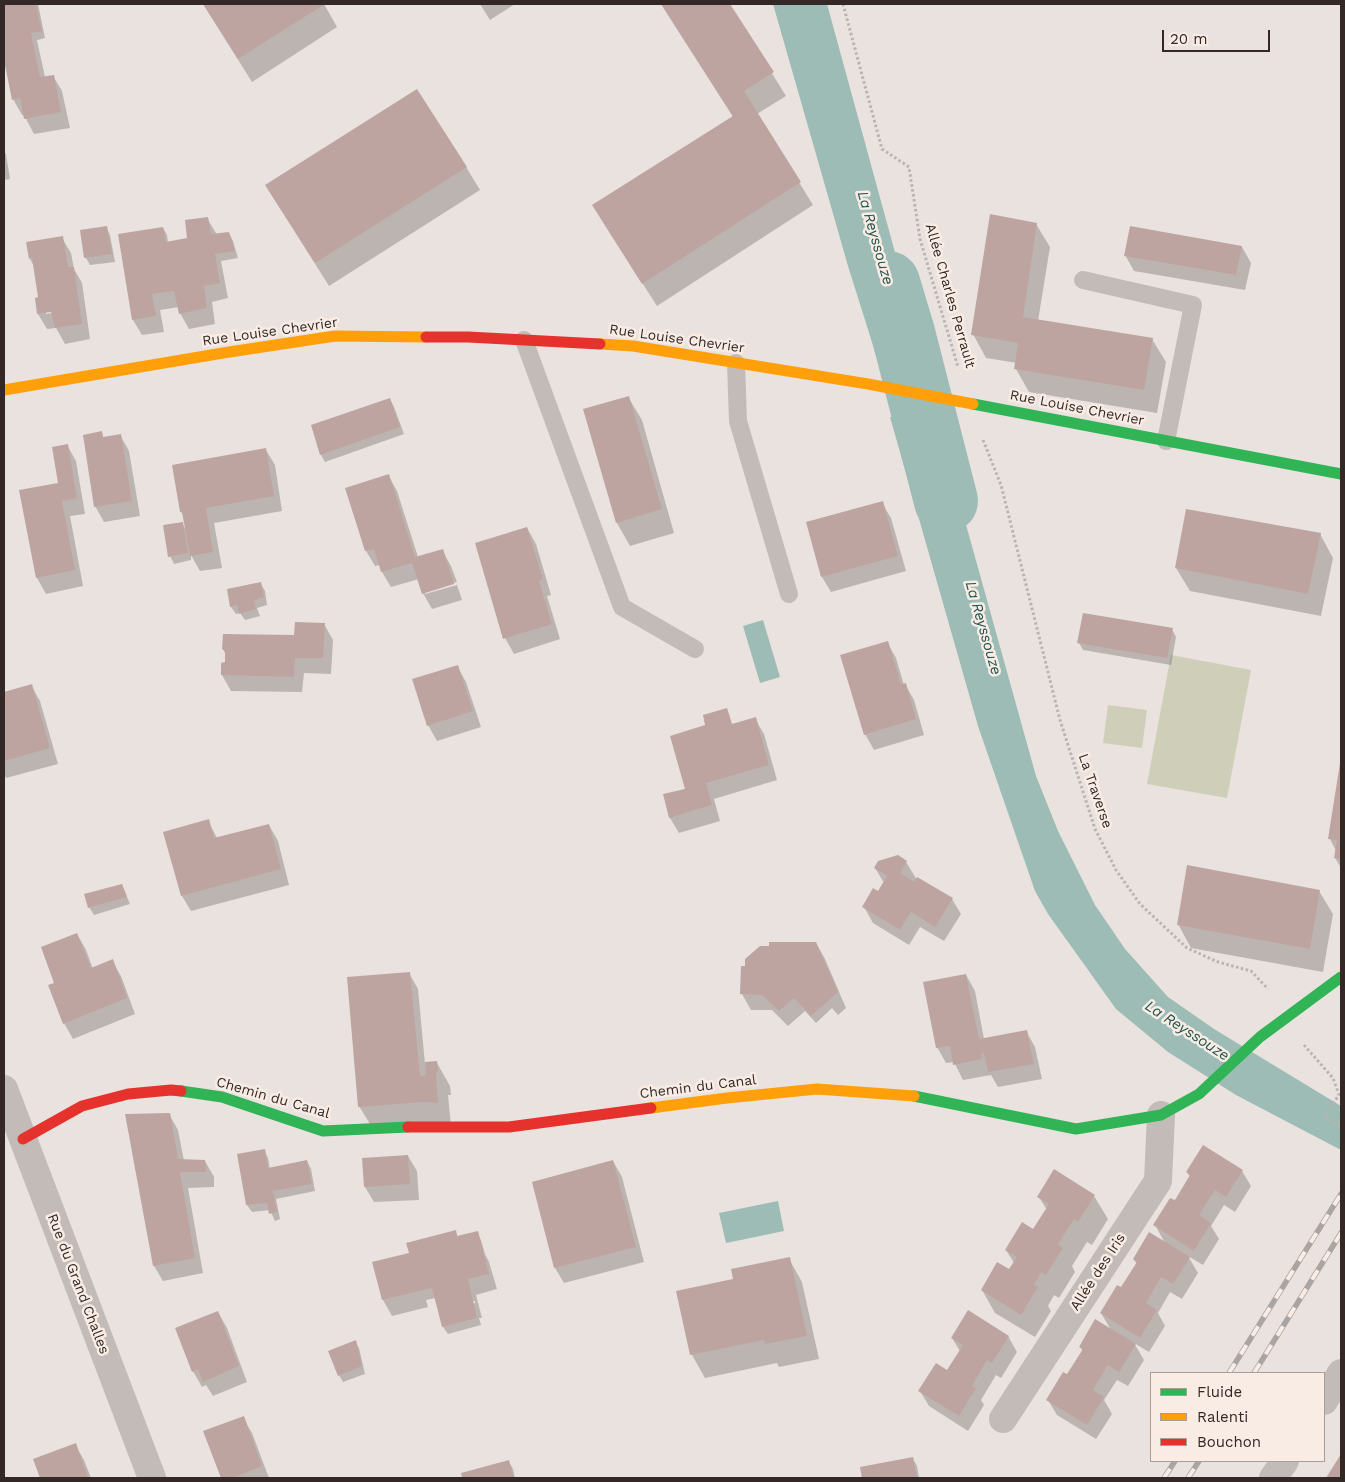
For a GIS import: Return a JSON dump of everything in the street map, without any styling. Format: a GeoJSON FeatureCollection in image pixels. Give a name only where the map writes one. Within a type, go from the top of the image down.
{"type":"FeatureCollection","features":[{"type":"Feature","properties":{"kind":"street","name":"Rue Louise Chevrier"},"geometry":{"type":"LineString","coordinates":[[4,390],[335,336],[468,337],[633,346],[868,384],[1341,474]]}},
{"type":"Feature","properties":{"kind":"street","name":"Chemin du Canal"},"geometry":{"type":"LineString","coordinates":[[23,1139],[82,1106],[128,1094],[171,1090],[222,1097],[323,1131],[404,1126],[509,1127],[817,1088],[912,1096],[1076,1129],[1161,1115],[1199,1094],[1260,1036],[1341,977]]}},
{"type":"Feature","properties":{"kind":"street","name":"Rue du Grand Challes"},"geometry":{"type":"LineString","coordinates":[[4,1089],[152,1478]]}},
{"type":"Feature","properties":{"kind":"street","name":"Allée des Iris"},"geometry":{"type":"LineString","coordinates":[[1003,1419],[1158,1181],[1161,1115]]}},
{"type":"Feature","properties":{"kind":"street"},"geometry":{"type":"LineString","coordinates":[[1325,1399],[1341,1374]]}},
{"type":"Feature","properties":{"kind":"street"},"geometry":{"type":"LineString","coordinates":[[1273,1478],[1284,1462]]}},
{"type":"Feature","properties":{"kind":"lane"},"geometry":{"type":"LineString","coordinates":[[1083,280],[1193,305],[1166,440]]}},
{"type":"Feature","properties":{"kind":"lane"},"geometry":{"type":"LineString","coordinates":[[524,340],[622,607],[695,649]]}},
{"type":"Feature","properties":{"kind":"lane"},"geometry":{"type":"LineString","coordinates":[[736,362],[738,421],[789,594]]}},
{"type":"Feature","properties":{"kind":"path","name":"Allée Charles Perrault"},"geometry":{"type":"LineString","coordinates":[[843,4],[882,149],[909,168],[920,239],[969,403]]}},
{"type":"Feature","properties":{"kind":"path","name":"La Traverse"},"geometry":{"type":"LineString","coordinates":[[969,403],[1001,485],[1060,720],[1095,829],[1116,870],[1140,904],[1187,948],[1218,962],[1251,971],[1266,986],[1284,1019],[1312,1056],[1333,1078],[1339,1095],[1324,1116],[1341,1127]]}},
{"type":"Feature","properties":{"kind":"green space"},"geometry":{"type":"Polygon","coordinates":[[[1171,655],[1251,670],[1227,798],[1147,784],[1171,655]]]}},
{"type":"Feature","properties":{"kind":"green space"},"geometry":{"type":"Polygon","coordinates":[[[1108,705],[1147,710],[1142,748],[1103,743],[1108,705]]]}},
{"type":"Feature","properties":{"kind":"water"},"geometry":{"type":"Polygon","coordinates":[[[773,4],[827,4],[928,373],[877,358],[848,266],[773,4]]]}},
{"type":"Feature","properties":{"kind":"water"},"geometry":{"type":"Polygon","coordinates":[[[890,417],[936,417],[1036,776],[1058,831],[1095,905],[1125,949],[1168,997],[1214,1029],[1341,1106],[1341,1150],[1236,1095],[1168,1052],[1116,1009],[1048,914],[1035,891],[978,726],[890,417]]]}},
{"type":"Feature","properties":{"kind":"water"},"geometry":{"type":"Polygon","coordinates":[[[763,620],[780,677],[760,683],[743,626],[763,620]]]}},
{"type":"Feature","properties":{"kind":"water"},"geometry":{"type":"Polygon","coordinates":[[[778,1201],[784,1231],[726,1243],[719,1213],[778,1201]]]}},
{"type":"Feature","properties":{"kind":"building"},"geometry":{"type":"Polygon","coordinates":[[[4,4],[36,4],[42,31],[31,33],[40,77],[54,75],[61,112],[24,119],[20,98],[12,100],[4,60],[4,4]]]}},
{"type":"Feature","properties":{"kind":"building"},"geometry":{"type":"Polygon","coordinates":[[[203,4],[325,4],[238,59],[203,4]]]}},
{"type":"Feature","properties":{"kind":"building"},"geometry":{"type":"Polygon","coordinates":[[[661,4],[730,4],[774,72],[744,91],[801,182],[642,284],[592,205],[733,116],[661,4]]]}},
{"type":"Feature","properties":{"kind":"building"},"geometry":{"type":"Polygon","coordinates":[[[417,89],[467,167],[315,263],[265,185],[417,89]]]}},
{"type":"Feature","properties":{"kind":"building"},"geometry":{"type":"Polygon","coordinates":[[[990,214],[1037,223],[1023,317],[1153,338],[1144,390],[1014,369],[1018,343],[971,335],[990,214]]]}},
{"type":"Feature","properties":{"kind":"building"},"geometry":{"type":"Polygon","coordinates":[[[208,217],[211,234],[229,232],[235,251],[215,254],[220,283],[204,286],[207,308],[179,314],[174,291],[152,294],[156,316],[132,320],[118,234],[163,227],[166,242],[187,238],[185,220],[208,217]]]}},
{"type":"Feature","properties":{"kind":"building"},"geometry":{"type":"Polygon","coordinates":[[[107,226],[112,254],[84,258],[80,230],[107,226]]]}},
{"type":"Feature","properties":{"kind":"building"},"geometry":{"type":"Polygon","coordinates":[[[1130,226],[1242,246],[1236,275],[1124,256],[1130,226]]]}},
{"type":"Feature","properties":{"kind":"building"},"geometry":{"type":"Polygon","coordinates":[[[63,236],[68,267],[74,267],[82,324],[55,328],[51,312],[37,314],[35,298],[38,297],[32,258],[29,259],[26,242],[63,236]]]}},
{"type":"Feature","properties":{"kind":"building"},"geometry":{"type":"Polygon","coordinates":[[[629,396],[662,509],[616,523],[583,409],[629,396]]]}},
{"type":"Feature","properties":{"kind":"building"},"geometry":{"type":"Polygon","coordinates":[[[390,398],[400,427],[320,455],[311,425],[390,398]]]}},
{"type":"Feature","properties":{"kind":"building"},"geometry":{"type":"Polygon","coordinates":[[[102,431],[103,437],[121,434],[132,501],[94,507],[83,435],[102,431]]]}},
{"type":"Feature","properties":{"kind":"building"},"geometry":{"type":"Polygon","coordinates":[[[68,444],[77,498],[62,501],[75,570],[36,578],[19,490],[58,483],[52,447],[68,444]]]}},
{"type":"Feature","properties":{"kind":"building"},"geometry":{"type":"Polygon","coordinates":[[[266,448],[274,496],[206,508],[213,552],[190,556],[172,465],[266,448]]]}},
{"type":"Feature","properties":{"kind":"building"},"geometry":{"type":"Polygon","coordinates":[[[389,474],[415,557],[443,549],[454,584],[422,594],[412,563],[381,572],[374,549],[365,551],[345,488],[389,474]]]}},
{"type":"Feature","properties":{"kind":"building"},"geometry":{"type":"Polygon","coordinates":[[[883,501],[898,556],[821,577],[806,522],[883,501]]]}},
{"type":"Feature","properties":{"kind":"building"},"geometry":{"type":"Polygon","coordinates":[[[1186,509],[1321,533],[1308,594],[1175,568],[1186,509]]]}},
{"type":"Feature","properties":{"kind":"building"},"geometry":{"type":"Polygon","coordinates":[[[183,522],[188,553],[168,557],[163,525],[183,522]]]}},
{"type":"Feature","properties":{"kind":"building"},"geometry":{"type":"Polygon","coordinates":[[[527,527],[543,579],[539,581],[552,624],[503,639],[475,543],[527,527]]]}},
{"type":"Feature","properties":{"kind":"building"},"geometry":{"type":"Polygon","coordinates":[[[261,582],[264,597],[254,601],[256,609],[239,614],[237,605],[230,607],[227,589],[261,582]]]}},
{"type":"Feature","properties":{"kind":"building"},"geometry":{"type":"Polygon","coordinates":[[[1083,613],[1173,628],[1167,658],[1077,643],[1083,613]]]}},
{"type":"Feature","properties":{"kind":"building"},"geometry":{"type":"Polygon","coordinates":[[[295,622],[325,623],[323,658],[295,658],[294,677],[221,675],[221,663],[225,662],[225,651],[222,649],[223,634],[294,635],[295,622]]]}},
{"type":"Feature","properties":{"kind":"building"},"geometry":{"type":"Polygon","coordinates":[[[888,641],[901,684],[906,683],[916,719],[864,735],[840,655],[888,641]]]}},
{"type":"Feature","properties":{"kind":"building"},"geometry":{"type":"Polygon","coordinates":[[[458,665],[473,711],[427,726],[412,679],[458,665]]]}},
{"type":"Feature","properties":{"kind":"building"},"geometry":{"type":"Polygon","coordinates":[[[32,684],[50,748],[4,761],[4,692],[32,684]]]}},
{"type":"Feature","properties":{"kind":"building"},"geometry":{"type":"Polygon","coordinates":[[[727,708],[732,724],[756,717],[769,765],[706,783],[712,805],[669,818],[663,794],[685,789],[670,736],[705,725],[703,715],[727,708]]]}},
{"type":"Feature","properties":{"kind":"building"},"geometry":{"type":"Polygon","coordinates":[[[1340,763],[1341,859],[1334,858],[1337,840],[1328,839],[1340,763]]]}},
{"type":"Feature","properties":{"kind":"building"},"geometry":{"type":"Polygon","coordinates":[[[209,819],[214,838],[269,824],[281,869],[181,896],[163,832],[209,819]]]}},
{"type":"Feature","properties":{"kind":"building"},"geometry":{"type":"Polygon","coordinates":[[[898,855],[907,861],[900,873],[914,882],[917,877],[953,898],[935,927],[911,912],[900,930],[862,907],[873,888],[878,891],[887,876],[874,868],[878,861],[898,855]]]}},
{"type":"Feature","properties":{"kind":"building"},"geometry":{"type":"Polygon","coordinates":[[[1187,865],[1320,890],[1310,949],[1177,925],[1187,865]]]}},
{"type":"Feature","properties":{"kind":"building"},"geometry":{"type":"Polygon","coordinates":[[[122,884],[127,897],[88,908],[84,894],[122,884]]]}},
{"type":"Feature","properties":{"kind":"building"},"geometry":{"type":"Polygon","coordinates":[[[77,933],[91,968],[113,959],[127,998],[63,1024],[48,985],[54,983],[41,947],[77,933]]]}},
{"type":"Feature","properties":{"kind":"building"},"geometry":{"type":"Polygon","coordinates":[[[769,942],[816,942],[838,992],[811,1016],[794,998],[779,1011],[762,995],[740,994],[741,966],[745,966],[745,959],[760,946],[769,946],[769,942]]]}},
{"type":"Feature","properties":{"kind":"building"},"geometry":{"type":"Polygon","coordinates":[[[410,972],[420,1076],[426,1075],[425,1062],[437,1061],[438,1103],[425,1102],[358,1107],[347,977],[410,972]]]}},
{"type":"Feature","properties":{"kind":"building"},"geometry":{"type":"Polygon","coordinates":[[[966,974],[979,1039],[1027,1030],[1034,1064],[988,1072],[984,1053],[981,1053],[982,1059],[953,1065],[950,1046],[936,1048],[923,982],[966,974]]]}},
{"type":"Feature","properties":{"kind":"building"},"geometry":{"type":"Polygon","coordinates":[[[170,1113],[178,1159],[205,1160],[206,1172],[180,1172],[195,1258],[153,1266],[125,1114],[170,1113]]]}},
{"type":"Feature","properties":{"kind":"building"},"geometry":{"type":"Polygon","coordinates":[[[1203,1145],[1243,1170],[1226,1197],[1215,1190],[1199,1215],[1211,1223],[1194,1251],[1153,1225],[1170,1198],[1175,1200],[1190,1175],[1186,1172],[1203,1145]]]}},
{"type":"Feature","properties":{"kind":"building"},"geometry":{"type":"Polygon","coordinates":[[[265,1149],[268,1168],[307,1160],[312,1184],[273,1191],[277,1212],[269,1214],[267,1203],[246,1205],[237,1154],[265,1149]]]}},
{"type":"Feature","properties":{"kind":"building"},"geometry":{"type":"Polygon","coordinates":[[[408,1155],[410,1184],[364,1187],[362,1158],[408,1155]]]}},
{"type":"Feature","properties":{"kind":"building"},"geometry":{"type":"Polygon","coordinates":[[[613,1160],[636,1247],[554,1268],[532,1182],[613,1160]]]}},
{"type":"Feature","properties":{"kind":"building"},"geometry":{"type":"Polygon","coordinates":[[[1054,1169],[1095,1195],[1078,1222],[1074,1219],[1058,1244],[1063,1248],[1046,1275],[1041,1272],[1034,1285],[1038,1287],[1021,1315],[981,1290],[997,1262],[1009,1269],[1017,1257],[1005,1250],[1022,1222],[1033,1229],[1049,1204],[1037,1197],[1054,1169]]]}},
{"type":"Feature","properties":{"kind":"building"},"geometry":{"type":"Polygon","coordinates":[[[456,1230],[457,1236],[478,1231],[489,1274],[468,1279],[477,1318],[442,1327],[432,1288],[382,1300],[372,1262],[409,1253],[406,1243],[456,1230]]]}},
{"type":"Feature","properties":{"kind":"building"},"geometry":{"type":"Polygon","coordinates":[[[1149,1232],[1190,1257],[1173,1284],[1161,1277],[1146,1303],[1157,1310],[1140,1338],[1100,1313],[1117,1285],[1121,1287],[1137,1262],[1133,1259],[1149,1232]]]}},
{"type":"Feature","properties":{"kind":"building"},"geometry":{"type":"Polygon","coordinates":[[[790,1257],[807,1336],[765,1344],[764,1340],[690,1355],[676,1291],[733,1279],[731,1269],[790,1257]]]}},
{"type":"Feature","properties":{"kind":"building"},"geometry":{"type":"Polygon","coordinates":[[[968,1310],[1009,1336],[992,1363],[987,1360],[972,1386],[976,1388],[959,1416],[918,1391],[936,1363],[947,1370],[963,1345],[951,1338],[968,1310]]]}},
{"type":"Feature","properties":{"kind":"building"},"geometry":{"type":"Polygon","coordinates":[[[218,1311],[239,1366],[203,1382],[198,1369],[192,1372],[175,1328],[218,1311]]]}},
{"type":"Feature","properties":{"kind":"building"},"geometry":{"type":"Polygon","coordinates":[[[1095,1319],[1136,1344],[1119,1372],[1108,1365],[1093,1390],[1104,1397],[1087,1425],[1046,1400],[1063,1372],[1067,1374],[1083,1349],[1079,1347],[1095,1319]]]}},
{"type":"Feature","properties":{"kind":"building"},"geometry":{"type":"Polygon","coordinates":[[[356,1340],[362,1366],[338,1376],[328,1351],[356,1340]]]}},
{"type":"Feature","properties":{"kind":"building"},"geometry":{"type":"Polygon","coordinates":[[[244,1416],[262,1466],[233,1478],[221,1478],[203,1431],[244,1416]]]}},
{"type":"Feature","properties":{"kind":"building"},"geometry":{"type":"Polygon","coordinates":[[[76,1443],[88,1478],[40,1478],[33,1459],[76,1443]]]}},
{"type":"Feature","properties":{"kind":"building"},"geometry":{"type":"Polygon","coordinates":[[[1341,1454],[1341,1478],[1326,1478],[1341,1454]]]}},
{"type":"Feature","properties":{"kind":"building"},"geometry":{"type":"Polygon","coordinates":[[[913,1457],[917,1478],[862,1478],[860,1467],[913,1457]]]}},
{"type":"Feature","properties":{"kind":"building"},"geometry":{"type":"Polygon","coordinates":[[[509,1460],[514,1478],[462,1478],[461,1473],[509,1460]]]}},
{"type":"Feature","properties":{"kind":"waterway","name":"La Reyssouze"},"geometry":{"type":"LineString","coordinates":[[888,283],[903,333],[946,501]]}},
{"type":"Feature","properties":{"kind":"railway"},"geometry":{"type":"LineString","coordinates":[[1230,1372],[1341,1194]]}},
{"type":"Feature","properties":{"kind":"railway"},"geometry":{"type":"LineString","coordinates":[[1255,1372],[1341,1233]]}},
{"type":"Feature","properties":{"kind":"railway"},"geometry":{"type":"LineString","coordinates":[[1164,1478],[1174,1462]]}},
{"type":"Feature","properties":{"kind":"railway"},"geometry":{"type":"LineString","coordinates":[[1188,1478],[1198,1462]]}},
{"type":"Feature","properties":{"kind":"traffic: fast"},"geometry":{"type":"LineString","coordinates":[[973,404],[1341,474]]}},
{"type":"Feature","properties":{"kind":"traffic: fast"},"geometry":{"type":"LineString","coordinates":[[914,1096],[1076,1129],[1161,1115],[1199,1094],[1260,1037],[1341,977]]}},
{"type":"Feature","properties":{"kind":"traffic: fast"},"geometry":{"type":"LineString","coordinates":[[181,1091],[222,1097],[323,1131],[408,1127]]}},
{"type":"Feature","properties":{"kind":"traffic: slow"},"geometry":{"type":"LineString","coordinates":[[4,390],[335,336],[426,337]]}},
{"type":"Feature","properties":{"kind":"traffic: slow"},"geometry":{"type":"LineString","coordinates":[[600,344],[633,346],[868,384],[973,404]]}},
{"type":"Feature","properties":{"kind":"traffic: slow"},"geometry":{"type":"LineString","coordinates":[[651,1108],[817,1089],[914,1096]]}},
{"type":"Feature","properties":{"kind":"traffic: jam"},"geometry":{"type":"LineString","coordinates":[[426,337],[468,337],[600,344]]}},
{"type":"Feature","properties":{"kind":"traffic: jam"},"geometry":{"type":"LineString","coordinates":[[23,1139],[82,1106],[128,1094],[171,1090],[181,1091]]}},
{"type":"Feature","properties":{"kind":"traffic: jam"},"geometry":{"type":"LineString","coordinates":[[408,1127],[509,1127],[651,1108]]}}]}
